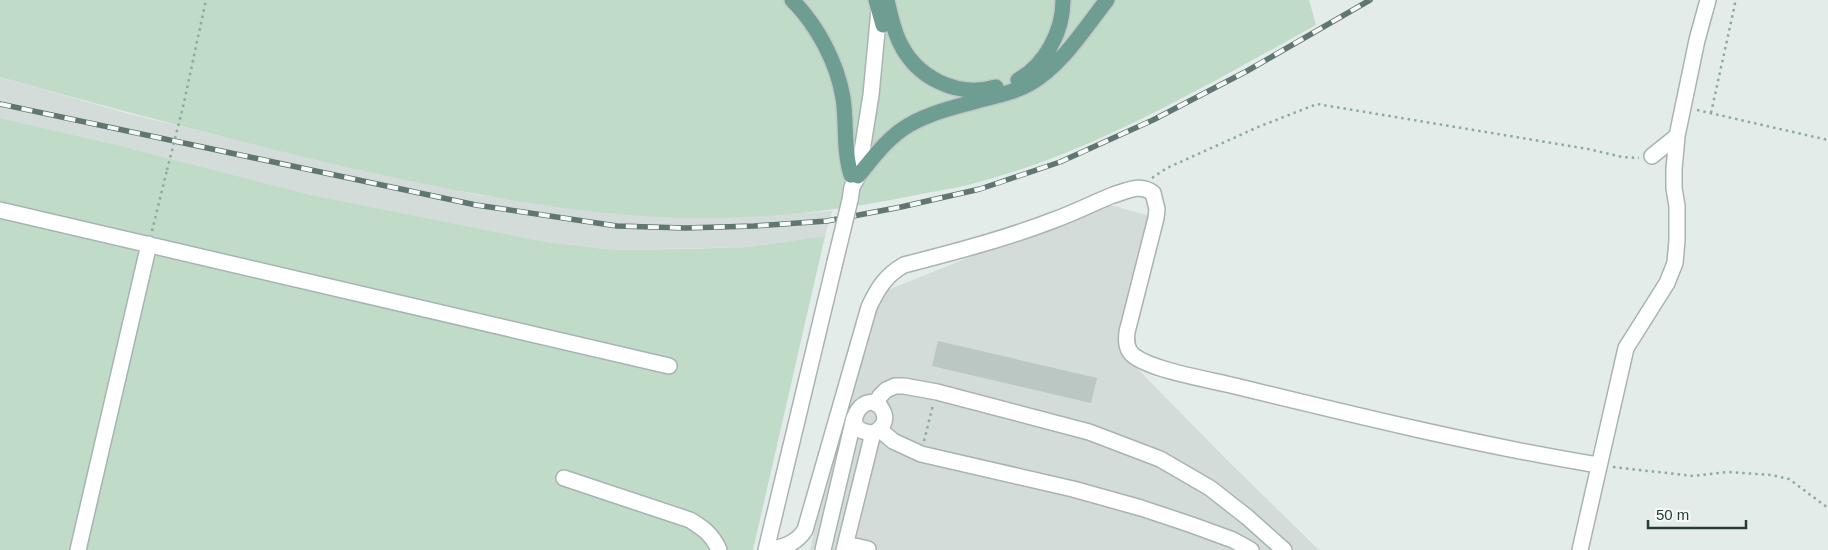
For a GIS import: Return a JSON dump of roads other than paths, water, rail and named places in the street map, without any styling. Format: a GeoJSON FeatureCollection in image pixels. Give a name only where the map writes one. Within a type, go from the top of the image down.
{"type":"FeatureCollection","features":[{"type":"Feature","properties":{"kind":"main road"},"geometry":{"type":"LineString","coordinates":[[792,0],[817,32],[837,72],[843,98],[848,162],[853,185]]}},
{"type":"Feature","properties":{"kind":"main road"},"geometry":{"type":"LineString","coordinates":[[878,2],[891,22],[899,42],[910,59],[922,71],[948,87],[961,90],[976,90],[1012,83],[1029,74],[1042,60],[1052,44],[1060,25],[1062,0]]}},
{"type":"Feature","properties":{"kind":"main road"},"geometry":{"type":"LineString","coordinates":[[853,185],[888,142],[908,126],[933,114],[1011,93],[1031,83],[1048,71],[1107,0]]}},
{"type":"Feature","properties":{"kind":"main road"},"geometry":{"type":"LineString","coordinates":[[878,2],[884,29],[891,47],[918,78],[948,94],[978,101]]}},
{"type":"Feature","properties":{"kind":"street"},"geometry":{"type":"LineString","coordinates":[[1580,550],[1626,348],[1668,283],[1675,263],[1677,206],[1674,188],[1674,169],[1677,136],[1697,40],[1708,0]]}},
{"type":"Feature","properties":{"kind":"street"},"geometry":{"type":"LineString","coordinates":[[878,2],[871,95],[853,185],[766,550],[786,546],[794,542],[805,530],[869,307],[883,281],[892,272],[904,265],[998,240],[1136,188],[1144,188],[1153,193],[1157,208],[1127,332],[1127,347],[1135,356],[1160,367],[1285,397],[1526,453],[1598,465]]}},
{"type":"Feature","properties":{"kind":"street"},"geometry":{"type":"LineString","coordinates":[[1652,156],[1677,136]]}},
{"type":"Feature","properties":{"kind":"street"},"geometry":{"type":"LineString","coordinates":[[0,210],[669,366]]}},
{"type":"Feature","properties":{"kind":"street"},"geometry":{"type":"LineString","coordinates":[[78,550],[149,244]]}},
{"type":"Feature","properties":{"kind":"street"},"geometry":{"type":"LineString","coordinates":[[876,404],[886,390],[895,386],[904,386],[937,392],[1089,432],[1160,459],[1210,488],[1247,517],[1284,550]]}},
{"type":"Feature","properties":{"kind":"street"},"geometry":{"type":"LineString","coordinates":[[823,550],[855,413],[861,405],[871,403],[880,407],[885,416],[883,426],[876,431],[845,547],[868,550]]}},
{"type":"Feature","properties":{"kind":"street"},"geometry":{"type":"LineString","coordinates":[[854,418],[860,430],[876,431],[920,454],[1073,489],[1192,525],[1233,540],[1251,550]]}},
{"type":"Feature","properties":{"kind":"street"},"geometry":{"type":"LineString","coordinates":[[564,478],[690,520],[710,534],[719,550]]}},
{"type":"Feature","properties":{"kind":"railway"},"geometry":{"type":"LineString","coordinates":[[0,104],[476,205],[617,226],[685,228],[827,221],[980,189],[1060,162],[1153,120],[1247,71],[1370,0]]}}]}
